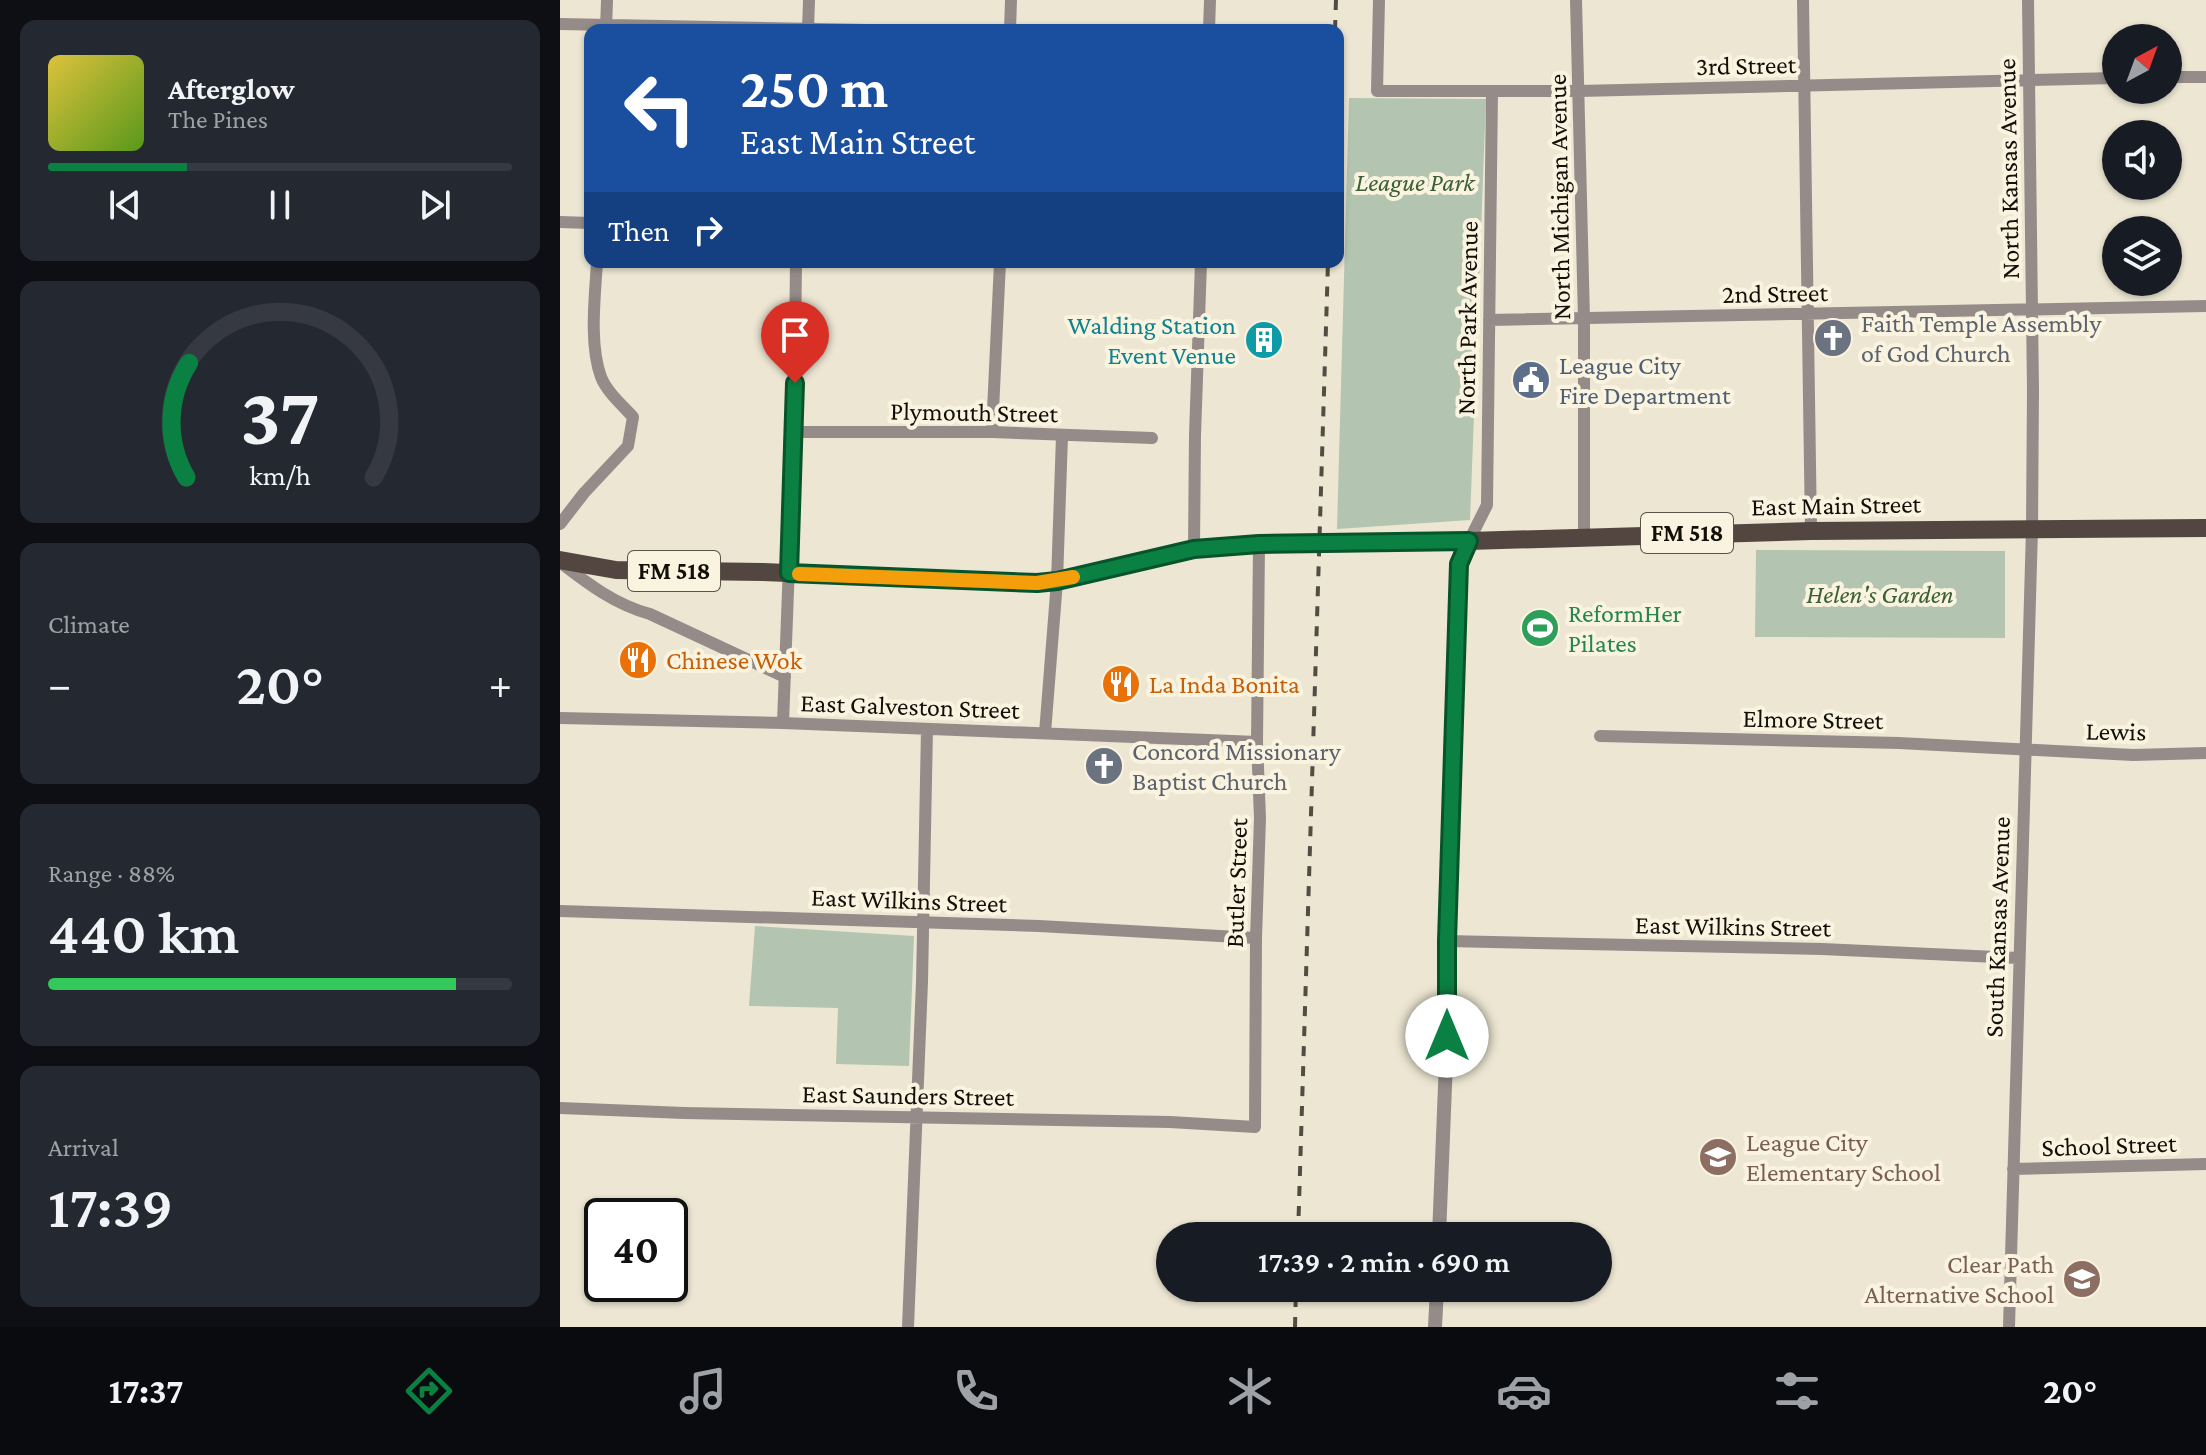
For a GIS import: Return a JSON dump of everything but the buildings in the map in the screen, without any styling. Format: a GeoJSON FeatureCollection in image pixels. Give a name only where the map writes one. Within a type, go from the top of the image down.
{"type":"FeatureCollection","features":[{"type":"Feature","properties":{"kind":"main road","name":"East Main Street"},"geometry":{"type":"LineString","coordinates":[[560,561],[616,570],[1037,583],[1194,549],[1259,544],[1811,531],[2206,528]]}},
{"type":"Feature","properties":{"kind":"street"},"geometry":{"type":"LineString","coordinates":[[606,24],[607,0]]}},
{"type":"Feature","properties":{"kind":"street"},"geometry":{"type":"LineString","coordinates":[[808,24],[809,0]]}},
{"type":"Feature","properties":{"kind":"street"},"geometry":{"type":"LineString","coordinates":[[1010,24],[1011,0]]}},
{"type":"Feature","properties":{"kind":"street"},"geometry":{"type":"LineString","coordinates":[[1209,24],[1210,0]]}},
{"type":"Feature","properties":{"kind":"street","name":"3rd Street"},"geometry":{"type":"LineString","coordinates":[[1379,0],[1377,91],[1579,91],[2102,78]]}},
{"type":"Feature","properties":{"kind":"street","name":"North Michigan Avenue"},"geometry":{"type":"LineString","coordinates":[[1576,0],[1584,319],[1584,536]]}},
{"type":"Feature","properties":{"kind":"street"},"geometry":{"type":"LineString","coordinates":[[1803,0],[1811,531]]}},
{"type":"Feature","properties":{"kind":"street","name":"North Kansas Avenue"},"geometry":{"type":"LineString","coordinates":[[2028,0],[2032,529]]}},
{"type":"Feature","properties":{"kind":"street"},"geometry":{"type":"LineString","coordinates":[[560,24],[584,26]]}},
{"type":"Feature","properties":{"kind":"street"},"geometry":{"type":"LineString","coordinates":[[2182,77],[2206,77]]}},
{"type":"Feature","properties":{"kind":"street","name":"North Park Avenue"},"geometry":{"type":"LineString","coordinates":[[1469,541],[1487,505],[1492,91]]}},
{"type":"Feature","properties":{"kind":"street"},"geometry":{"type":"LineString","coordinates":[[560,222],[584,223]]}},
{"type":"Feature","properties":{"kind":"street"},"geometry":{"type":"LineString","coordinates":[[560,524],[628,446],[633,417],[602,379],[596,356],[597,268]]}},
{"type":"Feature","properties":{"kind":"street"},"geometry":{"type":"LineString","coordinates":[[783,723],[794,432],[796,268]]}},
{"type":"Feature","properties":{"kind":"street"},"geometry":{"type":"LineString","coordinates":[[992,432],[1000,268]]}},
{"type":"Feature","properties":{"kind":"street"},"geometry":{"type":"LineString","coordinates":[[1194,549],[1201,268]]}},
{"type":"Feature","properties":{"kind":"street","name":"2nd Street"},"geometry":{"type":"LineString","coordinates":[[1489,320],[2206,306]]}},
{"type":"Feature","properties":{"kind":"street","name":"Plymouth Street"},"geometry":{"type":"LineString","coordinates":[[794,432],[992,432],[1152,438]]}},
{"type":"Feature","properties":{"kind":"street"},"geometry":{"type":"LineString","coordinates":[[1045,733],[1057,581],[1062,436]]}},
{"type":"Feature","properties":{"kind":"street","name":"South Kansas Avenue"},"geometry":{"type":"LineString","coordinates":[[2009,1327],[2032,529]]}},
{"type":"Feature","properties":{"kind":"street"},"geometry":{"type":"LineString","coordinates":[[1440,1222],[1459,564],[1469,541]]}},
{"type":"Feature","properties":{"kind":"street","name":"Butler Street"},"geometry":{"type":"LineString","coordinates":[[1255,1127],[1260,818],[1257,742],[1259,544]]}},
{"type":"Feature","properties":{"kind":"street"},"geometry":{"type":"LineString","coordinates":[[560,561],[589,586],[631,609],[650,614],[785,677]]}},
{"type":"Feature","properties":{"kind":"street","name":"East Galveston Street"},"geometry":{"type":"LineString","coordinates":[[560,718],[783,723],[1257,742]]}},
{"type":"Feature","properties":{"kind":"street"},"geometry":{"type":"LineString","coordinates":[[908,1327],[927,729]]}},
{"type":"Feature","properties":{"kind":"street","name":"Elmore Street"},"geometry":{"type":"LineString","coordinates":[[1600,736],[2024,749]]}},
{"type":"Feature","properties":{"kind":"street","name":"Lewis"},"geometry":{"type":"LineString","coordinates":[[2024,749],[2133,755],[2206,753]]}},
{"type":"Feature","properties":{"kind":"street","name":"East Wilkins Street"},"geometry":{"type":"LineString","coordinates":[[560,911],[922,922],[1256,938]]}},
{"type":"Feature","properties":{"kind":"street","name":"East Wilkins Street"},"geometry":{"type":"LineString","coordinates":[[1447,941],[1822,949],[2018,958]]}},
{"type":"Feature","properties":{"kind":"street","name":"East Saunders Street"},"geometry":{"type":"LineString","coordinates":[[560,1108],[1170,1122],[1255,1127]]}},
{"type":"Feature","properties":{"kind":"street","name":"School Street"},"geometry":{"type":"LineString","coordinates":[[2013,1169],[2206,1164]]}},
{"type":"Feature","properties":{"kind":"street"},"geometry":{"type":"LineString","coordinates":[[1435,1327],[1436,1302]]}},
{"type":"Feature","properties":{"kind":"green space","name":"League Park"},"geometry":{"type":"Polygon","coordinates":[[[1349,98],[1486,99],[1470,520],[1337,529],[1349,98]]]}},
{"type":"Feature","properties":{"kind":"green space","name":"Helen's Garden"},"geometry":{"type":"Polygon","coordinates":[[[1756,550],[2005,551],[2005,638],[1755,637],[1756,550]]]}},
{"type":"Feature","properties":{"kind":"green space"},"geometry":{"type":"Polygon","coordinates":[[[755,926],[914,936],[909,1066],[836,1064],[838,1008],[749,1006],[755,926]]]}},
{"type":"Feature","properties":{"kind":"railway"},"geometry":{"type":"LineString","coordinates":[[1335,24],[1336,0]]}},
{"type":"Feature","properties":{"kind":"railway"},"geometry":{"type":"LineString","coordinates":[[1298,1222],[1328,268]]}},
{"type":"Feature","properties":{"kind":"railway"},"geometry":{"type":"LineString","coordinates":[[1295,1327],[1296,1302]]}},
{"type":"Feature","properties":{"kind":"slow traffic"},"geometry":{"type":"LineString","coordinates":[[799,574],[1037,583],[1073,577]]}},
{"type":"Feature","properties":{"kind":"place","name":"Faith Temple Assembly of God Church"},"geometry":{"type":"Point","coordinates":[1833,338]}},
{"type":"Feature","properties":{"kind":"place","name":"Walding Station Event Venue"},"geometry":{"type":"Point","coordinates":[1264,340]}},
{"type":"Feature","properties":{"kind":"place","name":"League City Fire Department"},"geometry":{"type":"Point","coordinates":[1531,380]}},
{"type":"Feature","properties":{"kind":"place","name":"ReformHer Pilates"},"geometry":{"type":"Point","coordinates":[1540,628]}},
{"type":"Feature","properties":{"kind":"place","name":"Chinese Wok"},"geometry":{"type":"Point","coordinates":[638,660]}},
{"type":"Feature","properties":{"kind":"place","name":"La Inda Bonita"},"geometry":{"type":"Point","coordinates":[1121,684]}},
{"type":"Feature","properties":{"kind":"place","name":"Concord Missionary Baptist Church"},"geometry":{"type":"Point","coordinates":[1104,766]}},
{"type":"Feature","properties":{"kind":"place","name":"League City Elementary School"},"geometry":{"type":"Point","coordinates":[1718,1157]}},
{"type":"Feature","properties":{"kind":"place","name":"Clear Path Alternative School"},"geometry":{"type":"Point","coordinates":[2082,1279]}},
{"type":"Feature","properties":{"kind":"route"},"geometry":{"type":"LineString","coordinates":[[795,383],[789,573],[1037,583],[1194,549],[1259,544],[1469,541],[1459,564],[1447,941],[1447,1036]]}}]}
